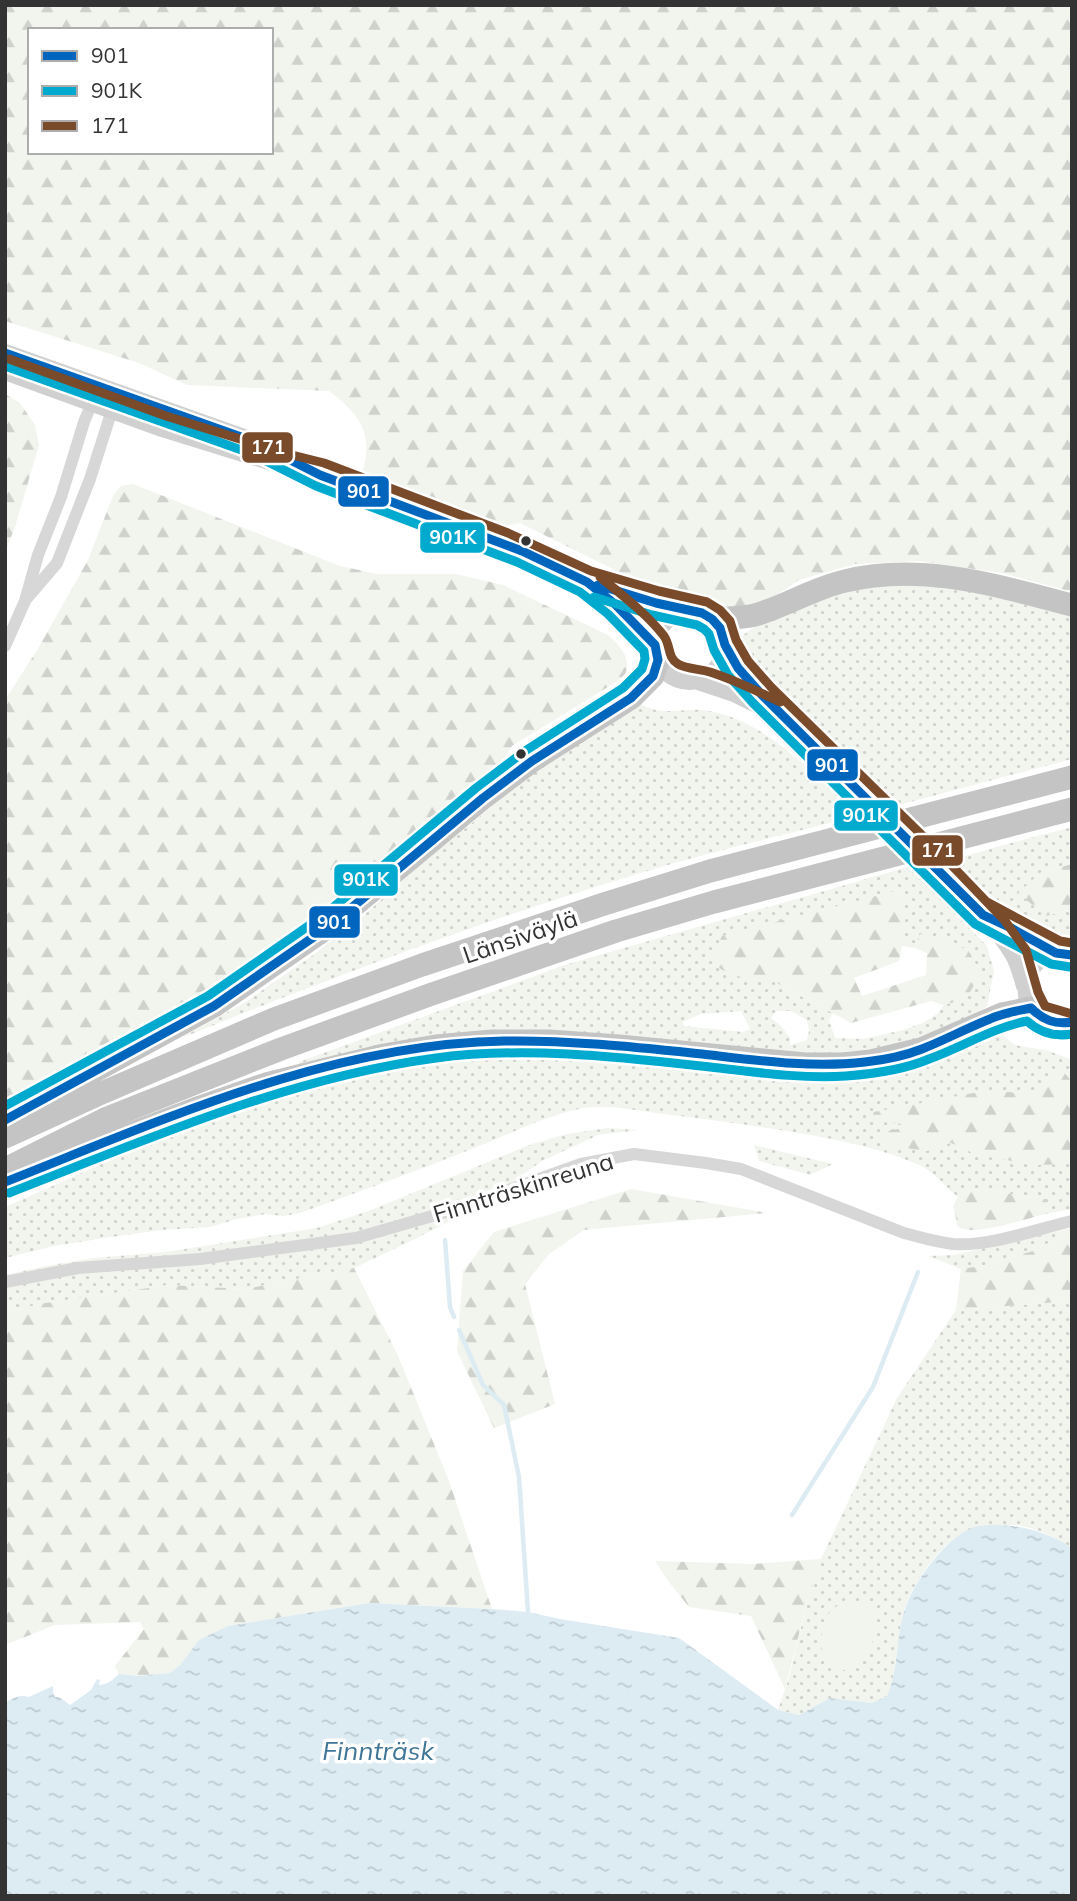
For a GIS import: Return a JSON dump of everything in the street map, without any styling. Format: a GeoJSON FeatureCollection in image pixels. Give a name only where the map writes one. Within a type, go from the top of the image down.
{"type":"FeatureCollection","features":[{"type":"Feature","properties":{"kind":"highway"},"geometry":{"type":"LineString","coordinates":[[712,619],[754,615],[842,581],[904,573],[942,575],[1072,605]]}},
{"type":"Feature","properties":{"kind":"highway"},"geometry":{"type":"LineString","coordinates":[[5,1120],[214,1006],[331,925],[483,798],[532,761],[631,698],[653,676],[657,652]]}},
{"type":"Feature","properties":{"kind":"highway","name":"Länsiväylä"},"geometry":{"type":"LineString","coordinates":[[5,1138],[97,1095],[274,1019],[461,951],[710,871],[1072,777]]}},
{"type":"Feature","properties":{"kind":"highway","name":"Länsiväylä"},"geometry":{"type":"LineString","coordinates":[[5,1170],[105,1119],[281,1049],[603,936],[714,902],[1072,809]]}},
{"type":"Feature","properties":{"kind":"highway"},"geometry":{"type":"LineString","coordinates":[[5,1182],[266,1084],[384,1055],[436,1046],[492,1041],[549,1041],[805,1064],[843,1064],[871,1061],[921,1049],[1002,1014],[1028,997]]}},
{"type":"Feature","properties":{"kind":"main road"},"geometry":{"type":"LineString","coordinates":[[5,353],[255,442],[320,475]]}},
{"type":"Feature","properties":{"kind":"main road"},"geometry":{"type":"LineString","coordinates":[[5,371],[112,410],[273,463],[320,475],[505,544],[587,582],[656,603],[702,613],[712,619],[720,628],[725,645],[738,668],[983,915],[1015,957],[1028,997],[1038,1016],[1056,1024],[1070,1024]]}},
{"type":"Feature","properties":{"kind":"main road"},"geometry":{"type":"LineString","coordinates":[[587,582],[630,618],[657,652],[663,667],[670,674],[734,693],[783,716]]}},
{"type":"Feature","properties":{"kind":"main road"},"geometry":{"type":"LineString","coordinates":[[657,652],[658,633],[668,618],[688,611]]}},
{"type":"Feature","properties":{"kind":"main road"},"geometry":{"type":"LineString","coordinates":[[695,680],[706,677],[721,663],[725,645]]}},
{"type":"Feature","properties":{"kind":"main road"},"geometry":{"type":"LineString","coordinates":[[983,915],[1064,954]]}},
{"type":"Feature","properties":{"kind":"main road"},"geometry":{"type":"LineString","coordinates":[[1028,997],[1028,974],[1035,964],[1044,957],[1064,954]]}},
{"type":"Feature","properties":{"kind":"street"},"geometry":{"type":"LineString","coordinates":[[5,646],[25,601],[84,422],[92,403],[111,391],[112,410],[90,479],[57,563],[25,601]]}},
{"type":"Feature","properties":{"kind":"street","name":"Finnträskinreuna"},"geometry":{"type":"LineString","coordinates":[[5,1282],[78,1268],[200,1259],[356,1238],[453,1210],[581,1164],[634,1154],[741,1169],[904,1233],[954,1244],[985,1242],[1072,1221]]}},
{"type":"Feature","properties":{"kind":"green space"},"geometry":{"type":"Polygon","coordinates":[[[5,5],[1072,5],[1072,592],[1002,573],[918,561],[855,564],[799,580],[775,596],[747,606],[720,609],[693,600],[663,597],[655,590],[520,523],[503,526],[361,478],[366,450],[363,428],[351,410],[329,391],[187,385],[139,363],[5,321],[5,5]]]}},
{"type":"Feature","properties":{"kind":"green space"},"geometry":{"type":"Polygon","coordinates":[[[5,394],[20,403],[35,425],[39,445],[5,552],[5,394]]]}},
{"type":"Feature","properties":{"kind":"green space"},"geometry":{"type":"Polygon","coordinates":[[[133,484],[340,566],[378,574],[456,574],[503,585],[608,635],[626,657],[627,668],[616,682],[512,746],[499,767],[415,842],[350,897],[279,951],[192,1007],[5,1108],[5,700],[39,647],[88,560],[113,496],[121,486],[133,484]]]}},
{"type":"Feature","properties":{"kind":"green space"},"geometry":{"type":"Polygon","coordinates":[[[925,584],[976,592],[1072,617],[1072,759],[891,807],[739,659],[733,642],[771,616],[847,591],[889,585],[925,584]]]}},
{"type":"Feature","properties":{"kind":"green space"},"geometry":{"type":"Polygon","coordinates":[[[641,704],[666,711],[709,711],[751,726],[771,738],[808,768],[858,816],[664,866],[521,911],[349,972],[179,1039],[244,1003],[309,958],[354,924],[431,855],[516,785],[641,704]]]}},
{"type":"Feature","properties":{"kind":"green space"},"geometry":{"type":"Polygon","coordinates":[[[1072,827],[1072,864],[1040,873],[1046,916],[1072,909],[1072,939],[1043,931],[1008,911],[953,860],[996,847],[1072,827]]]}},
{"type":"Feature","properties":{"kind":"green space"},"geometry":{"type":"Polygon","coordinates":[[[1072,864],[1072,909],[1046,916],[1018,893],[1040,873],[1072,864]]]}},
{"type":"Feature","properties":{"kind":"green space"},"geometry":{"type":"Polygon","coordinates":[[[908,867],[987,946],[994,971],[987,1006],[974,1016],[884,1051],[805,1057],[621,1037],[299,1066],[299,1062],[568,964],[908,867]],[[902,889],[715,951],[720,968],[771,980],[833,1013],[829,1020],[835,1038],[863,1039],[923,1023],[937,1014],[944,1005],[966,999],[920,935],[915,948],[902,946],[902,889]],[[741,1011],[701,1014],[683,1022],[684,1026],[743,1032],[750,1029],[741,1011]],[[776,1011],[771,1018],[790,1038],[790,1045],[807,1040],[807,1020],[791,1011],[776,1011]]]}},
{"type":"Feature","properties":{"kind":"green space"},"geometry":{"type":"Polygon","coordinates":[[[903,889],[902,946],[899,961],[854,978],[862,996],[926,975],[927,953],[915,948],[920,934],[968,950],[981,973],[966,999],[944,1005],[931,1001],[851,1023],[771,980],[734,976],[719,968],[715,951],[722,936],[903,889]]]}},
{"type":"Feature","properties":{"kind":"green space"},"geometry":{"type":"Polygon","coordinates":[[[995,1030],[1015,1045],[1049,1051],[1072,1060],[1072,1209],[1045,1214],[1049,1206],[1046,1199],[984,1190],[971,1191],[958,1197],[917,1164],[844,1142],[729,1122],[623,1108],[592,1107],[542,1120],[431,1165],[300,1213],[283,1216],[266,1214],[210,1227],[111,1237],[54,1246],[5,1258],[5,1207],[204,1120],[346,1077],[449,1060],[560,1054],[661,1060],[795,1077],[868,1073],[910,1064],[986,1031],[995,1030]]]}},
{"type":"Feature","properties":{"kind":"green space"},"geometry":{"type":"Polygon","coordinates":[[[1063,1071],[1072,1082],[1072,1164],[1036,1165],[977,1155],[951,1143],[927,1151],[885,1145],[879,1143],[877,1133],[903,1128],[903,1124],[871,1121],[874,1112],[989,1090],[1037,1095],[1055,1072],[1063,1071]]]}},
{"type":"Feature","properties":{"kind":"green space"},"geometry":{"type":"Polygon","coordinates":[[[608,1128],[639,1130],[598,1135],[542,1161],[474,1209],[354,1268],[245,1289],[169,1285],[45,1303],[5,1312],[5,1275],[94,1258],[166,1252],[317,1228],[371,1210],[532,1144],[567,1134],[608,1128]]]}},
{"type":"Feature","properties":{"kind":"green space"},"geometry":{"type":"Polygon","coordinates":[[[754,1145],[833,1164],[810,1175],[759,1161],[754,1145]]]}},
{"type":"Feature","properties":{"kind":"green space"},"geometry":{"type":"Polygon","coordinates":[[[631,1189],[768,1213],[584,1230],[549,1254],[525,1284],[555,1404],[494,1428],[457,1351],[463,1271],[494,1232],[631,1189]]]}},
{"type":"Feature","properties":{"kind":"green space"},"geometry":{"type":"Polygon","coordinates":[[[984,1190],[1046,1199],[1049,1206],[1045,1214],[1000,1226],[976,1230],[958,1227],[953,1206],[958,1197],[971,1191],[984,1190]]]}},
{"type":"Feature","properties":{"kind":"green space"},"geometry":{"type":"Polygon","coordinates":[[[1072,1228],[1072,1233],[1036,1250],[986,1265],[961,1269],[928,1256],[953,1255],[1072,1228]]]}},
{"type":"Feature","properties":{"kind":"green space"},"geometry":{"type":"Polygon","coordinates":[[[1072,1233],[1072,1301],[956,1310],[961,1269],[986,1265],[1036,1250],[1072,1233]]]}},
{"type":"Feature","properties":{"kind":"green space"},"geometry":{"type":"Polygon","coordinates":[[[354,1268],[399,1358],[449,1481],[492,1609],[369,1603],[229,1626],[199,1640],[180,1665],[170,1673],[138,1676],[119,1674],[115,1666],[144,1629],[140,1622],[55,1625],[5,1645],[5,1312],[45,1303],[169,1285],[245,1289],[354,1268]]]}},
{"type":"Feature","properties":{"kind":"green space"},"geometry":{"type":"Polygon","coordinates":[[[1072,1301],[1072,1548],[1043,1532],[1020,1526],[1005,1525],[962,1533],[935,1557],[909,1598],[902,1618],[894,1674],[887,1696],[872,1703],[830,1698],[799,1715],[778,1710],[821,1559],[897,1398],[956,1310],[1072,1301]]]}},
{"type":"Feature","properties":{"kind":"green space"},"geometry":{"type":"Polygon","coordinates":[[[821,1559],[785,1689],[751,1616],[689,1607],[655,1561],[753,1564],[821,1559]]]}},
{"type":"Feature","properties":{"kind":"green space"},"geometry":{"type":"Polygon","coordinates":[[[860,1602],[873,1611],[875,1636],[869,1649],[852,1667],[842,1670],[833,1668],[825,1659],[822,1647],[826,1618],[837,1606],[860,1602]]]}},
{"type":"Feature","properties":{"kind":"water","name":"Finnträsk"},"geometry":{"type":"Polygon","coordinates":[[[994,1525],[1034,1530],[1072,1548],[1072,1896],[5,1896],[5,1702],[16,1697],[29,1697],[53,1686],[55,1697],[70,1705],[91,1690],[97,1679],[100,1680],[99,1685],[108,1683],[119,1674],[138,1676],[170,1673],[180,1665],[199,1640],[228,1626],[369,1603],[528,1612],[679,1638],[778,1710],[799,1715],[830,1698],[872,1703],[887,1696],[894,1674],[906,1606],[924,1572],[952,1540],[962,1533],[977,1526],[994,1525]]]}},
{"type":"Feature","properties":{"kind":"waterway"},"geometry":{"type":"LineString","coordinates":[[445,1240],[450,1307],[454,1317]]}},
{"type":"Feature","properties":{"kind":"waterway"},"geometry":{"type":"LineString","coordinates":[[792,1515],[873,1387],[918,1272]]}},
{"type":"Feature","properties":{"kind":"waterway"},"geometry":{"type":"LineString","coordinates":[[459,1330],[483,1385],[504,1405],[519,1477],[528,1612]]}},
{"type":"Feature","properties":{"kind":"transit line","name":"901"},"geometry":{"type":"LineString","coordinates":[[5,353],[255,442],[320,475],[522,551],[587,582],[616,605],[655,645],[658,660],[653,676],[631,698],[532,761],[483,798],[331,925],[214,1006],[5,1120]]}},
{"type":"Feature","properties":{"kind":"transit line","name":"171"},"geometry":{"type":"LineString","coordinates":[[9,359],[166,416],[324,463],[508,533],[591,571],[707,602],[720,610],[730,621],[736,640],[748,661],[771,687],[937,850],[1005,921],[1026,950],[1038,992],[1045,1006],[1072,1014]]}},
{"type":"Feature","properties":{"kind":"transit line","name":"901K"},"geometry":{"type":"LineString","coordinates":[[5,366],[250,453],[316,486],[517,562],[580,592],[608,614],[644,651],[645,659],[642,669],[623,688],[525,751],[476,788],[324,915],[208,996],[5,1106]]}},
{"type":"Feature","properties":{"kind":"transit line","name":"171"},"geometry":{"type":"LineString","coordinates":[[600,577],[657,628],[664,636],[672,658],[678,664],[719,675],[780,702]]}},
{"type":"Feature","properties":{"kind":"transit line","name":"901"},"geometry":{"type":"LineString","coordinates":[[598,585],[656,603],[702,613],[712,619],[720,628],[725,645],[738,668],[762,695],[983,915],[1056,953],[1072,955]]}},
{"type":"Feature","properties":{"kind":"transit line","name":"901K"},"geometry":{"type":"LineString","coordinates":[[594,597],[704,629],[709,634],[714,650],[728,675],[753,703],[975,924],[1051,964],[1070,967]]}},
{"type":"Feature","properties":{"kind":"transit line","name":"171"},"geometry":{"type":"LineString","coordinates":[[987,902],[1060,941],[1072,943]]}},
{"type":"Feature","properties":{"kind":"transit line","name":"901"},"geometry":{"type":"LineString","coordinates":[[5,1182],[187,1110],[249,1089],[375,1055],[439,1045],[504,1041],[556,1042],[788,1063],[846,1064],[908,1054],[995,1017],[1031,1008],[1050,1021],[1072,1022]]}},
{"type":"Feature","properties":{"kind":"transit line","name":"901K"},"geometry":{"type":"LineString","coordinates":[[9,1193],[166,1132],[272,1095],[381,1067],[436,1058],[504,1053],[573,1054],[829,1077],[878,1073],[909,1066],[1002,1028],[1027,1021],[1048,1033],[1072,1034]]}}]}
